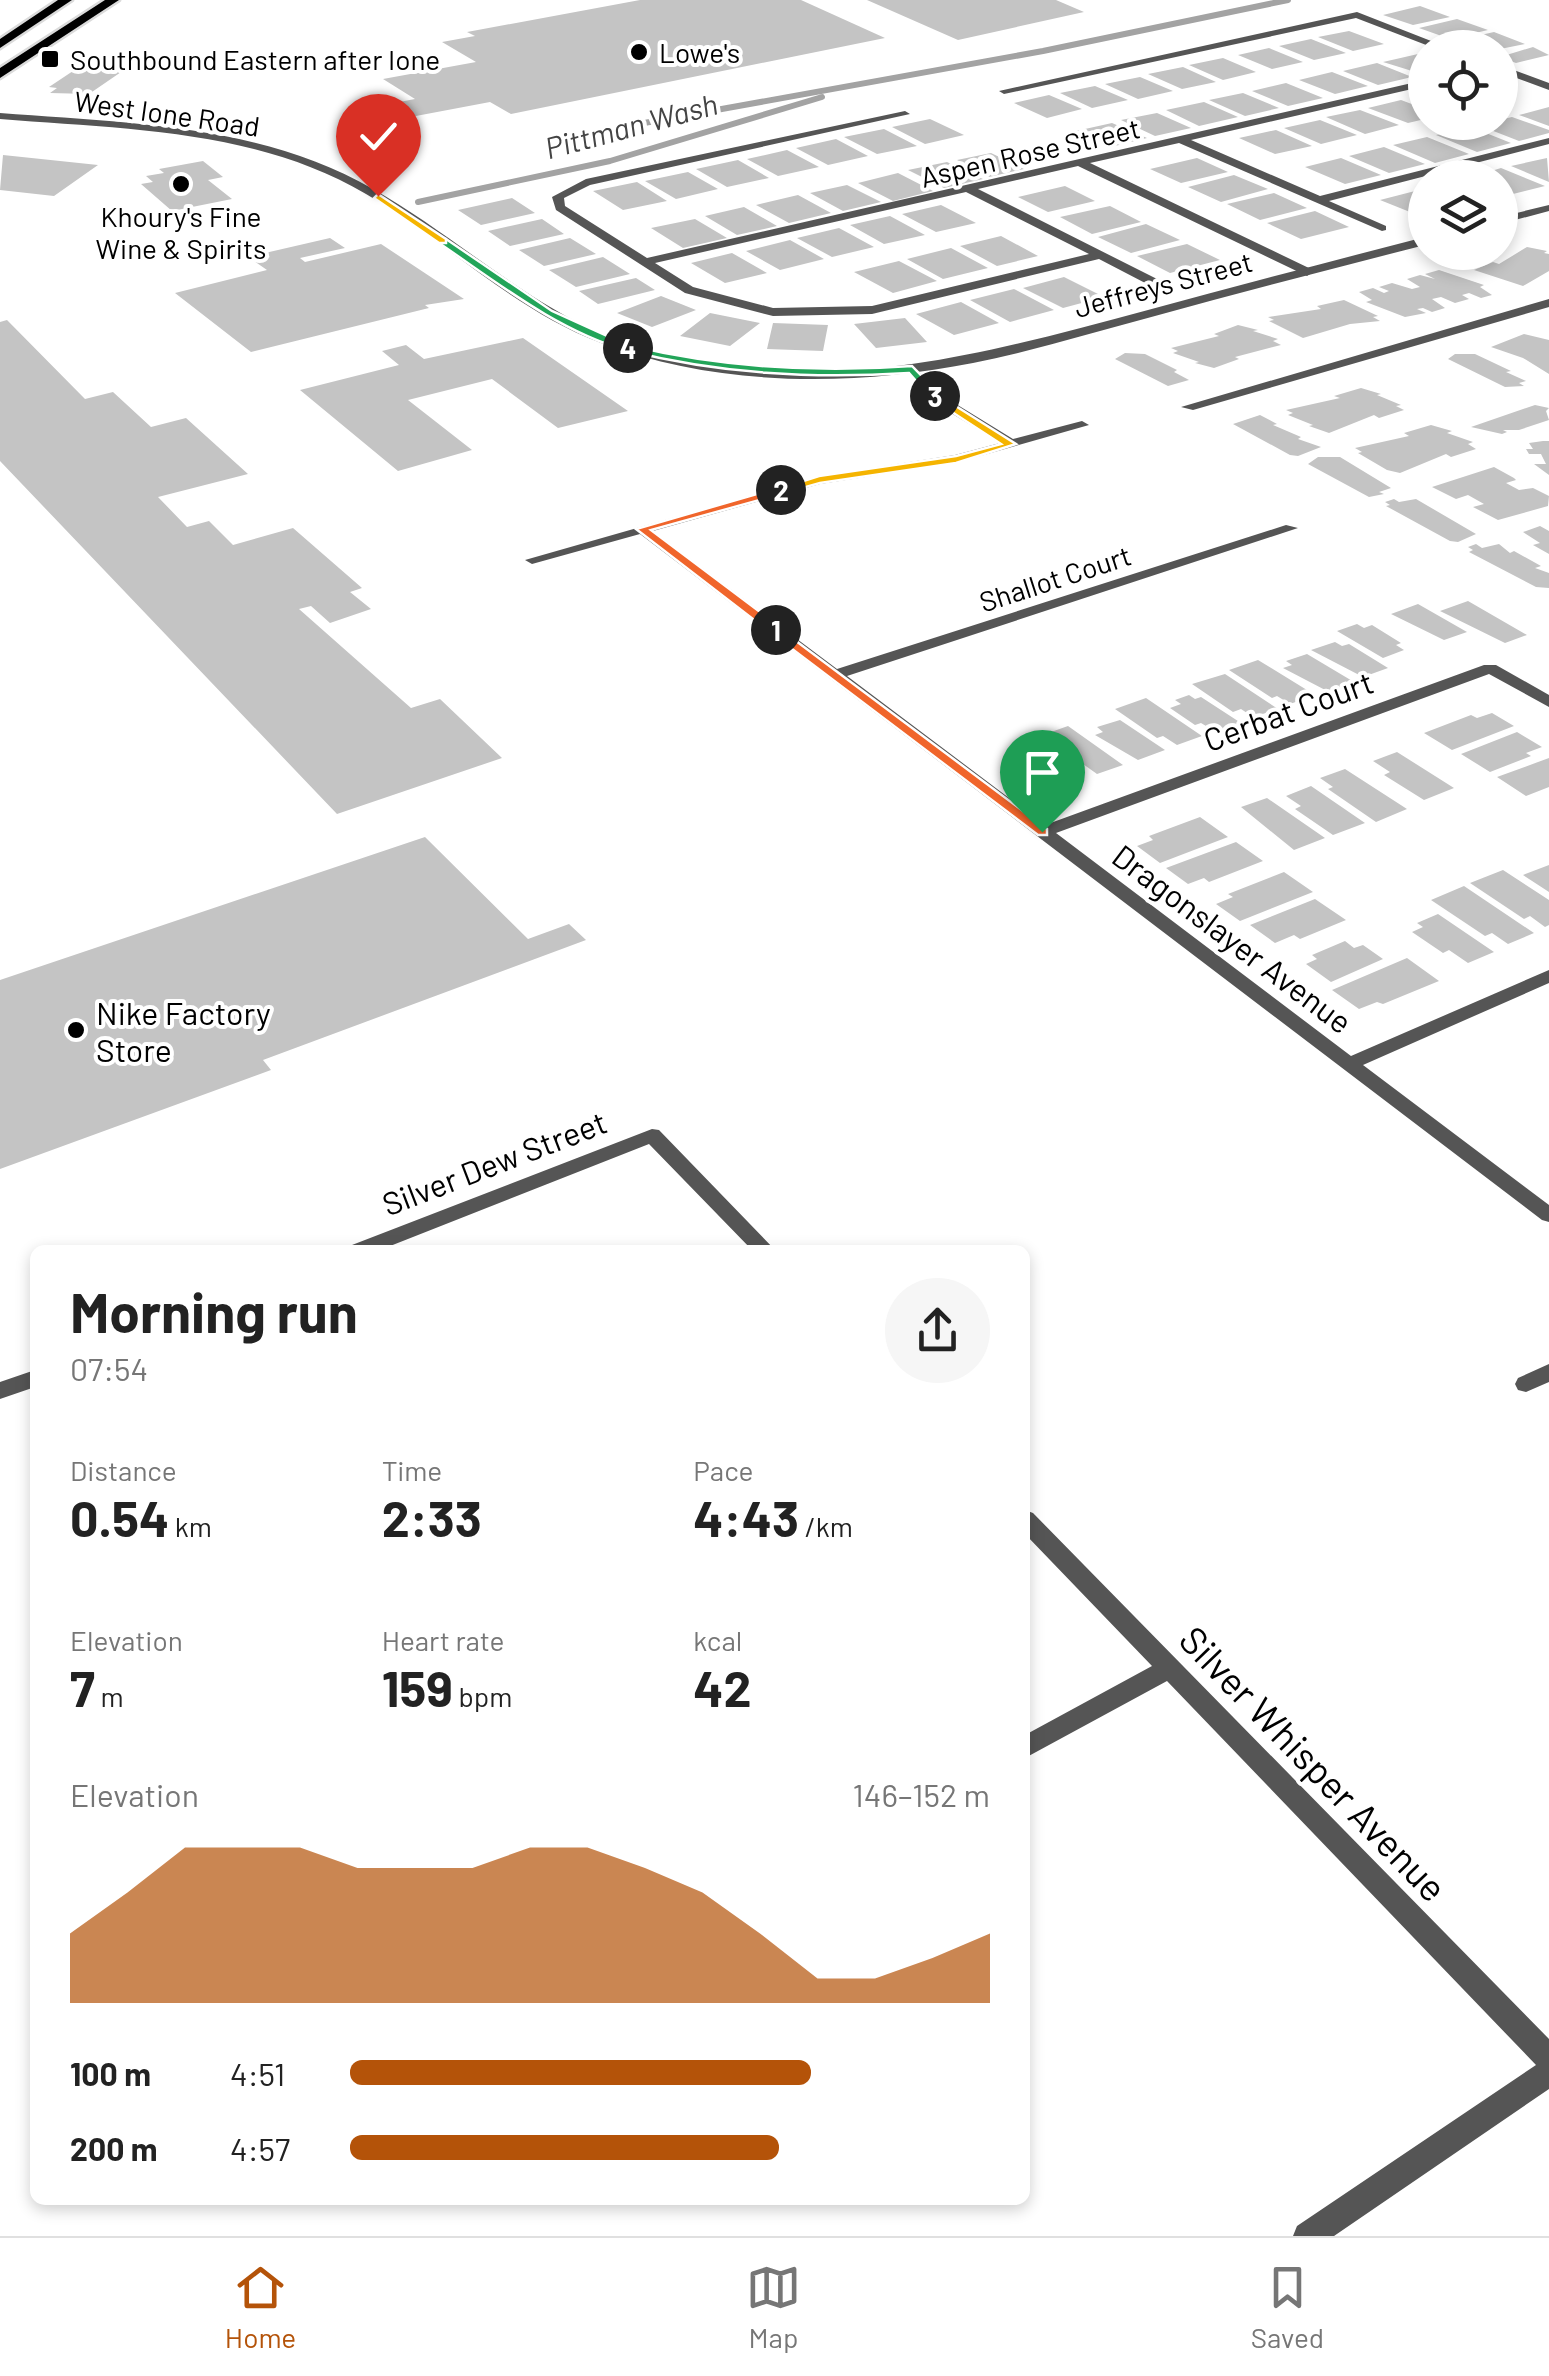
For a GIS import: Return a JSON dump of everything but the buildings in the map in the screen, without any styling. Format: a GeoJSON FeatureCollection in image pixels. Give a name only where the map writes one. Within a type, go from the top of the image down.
{"type":"FeatureCollection","features":[{"type":"Feature","properties":{"kind":"main road"},"geometry":{"type":"LineString","coordinates":[[0,44],[66,0]]}},
{"type":"Feature","properties":{"kind":"main road"},"geometry":{"type":"LineString","coordinates":[[0,74],[113,0]]}},
{"type":"Feature","properties":{"kind":"street"},"geometry":{"type":"LineString","coordinates":[[1004,91],[1357,15],[1408,34]]}},
{"type":"Feature","properties":{"kind":"street"},"geometry":{"type":"LineString","coordinates":[[1518,75],[1549,86]]}},
{"type":"Feature","properties":{"kind":"street","name":"Aspen Rose Street"},"geometry":{"type":"LineString","coordinates":[[644,262],[1408,87]]}},
{"type":"Feature","properties":{"kind":"street"},"geometry":{"type":"LineString","coordinates":[[905,114],[621,172],[568,188],[558,197],[560,208],[689,290],[773,312],[872,310],[1102,256]]}},
{"type":"Feature","properties":{"kind":"street","name":"West Ione Road"},"geometry":{"type":"LineString","coordinates":[[0,116],[164,130],[239,143],[331,172],[378,196],[548,313],[603,340],[688,362],[750,371],[844,374],[912,369]]}},
{"type":"Feature","properties":{"kind":"street"},"geometry":{"type":"LineString","coordinates":[[1182,140],[1382,228]]}},
{"type":"Feature","properties":{"kind":"street"},"geometry":{"type":"LineString","coordinates":[[1319,200],[1549,142]]}},
{"type":"Feature","properties":{"kind":"street"},"geometry":{"type":"LineString","coordinates":[[1080,163],[1307,272]]}},
{"type":"Feature","properties":{"kind":"street"},"geometry":{"type":"LineString","coordinates":[[969,189],[1153,282]]}},
{"type":"Feature","properties":{"kind":"street"},"geometry":{"type":"LineString","coordinates":[[1518,216],[1549,208]]}},
{"type":"Feature","properties":{"kind":"street","name":"Jeffreys Street"},"geometry":{"type":"LineString","coordinates":[[912,369],[972,360],[1408,245]]}},
{"type":"Feature","properties":{"kind":"street"},"geometry":{"type":"LineString","coordinates":[[1188,407],[1549,303]]}},
{"type":"Feature","properties":{"kind":"street"},"geometry":{"type":"LineString","coordinates":[[912,369],[938,400],[1011,444]]}},
{"type":"Feature","properties":{"kind":"street"},"geometry":{"type":"LineString","coordinates":[[532,560],[819,480],[956,459],[1082,424]]}},
{"type":"Feature","properties":{"kind":"street","name":"Shallot Court"},"geometry":{"type":"LineString","coordinates":[[835,675],[1291,528]]}},
{"type":"Feature","properties":{"kind":"street","name":"Dragonslayer Avenue"},"geometry":{"type":"LineString","coordinates":[[642,529],[1549,1215]]}},
{"type":"Feature","properties":{"kind":"street","name":"Cerbat Court"},"geometry":{"type":"LineString","coordinates":[[1042,832],[1490,668],[1549,702]]}},
{"type":"Feature","properties":{"kind":"street"},"geometry":{"type":"LineString","coordinates":[[1349,1064],[1549,976]]}},
{"type":"Feature","properties":{"kind":"street","name":"Silver Dew Street"},"geometry":{"type":"LineString","coordinates":[[373,1245],[652,1135],[759,1245]]}},
{"type":"Feature","properties":{"kind":"street"},"geometry":{"type":"LineString","coordinates":[[1526,1384],[1549,1372]]}},
{"type":"Feature","properties":{"kind":"street"},"geometry":{"type":"LineString","coordinates":[[0,1392],[30,1380]]}},
{"type":"Feature","properties":{"kind":"street","name":"Silver Whisper Avenue"},"geometry":{"type":"LineString","coordinates":[[1030,1524],[1549,2058]]}},
{"type":"Feature","properties":{"kind":"street"},"geometry":{"type":"LineString","coordinates":[[1030,1744],[1170,1668]]}},
{"type":"Feature","properties":{"kind":"street"},"geometry":{"type":"LineString","coordinates":[[1308,2236],[1549,2073]]}},
{"type":"Feature","properties":{"kind":"waterway","name":"Pittman Wash"},"geometry":{"type":"LineString","coordinates":[[633,125],[1043,51],[1288,0]]}},
{"type":"Feature","properties":{"kind":"waterway","name":"Pittman Wash"},"geometry":{"type":"LineString","coordinates":[[418,202],[610,161],[822,97]]}},
{"type":"Feature","properties":{"kind":"place","name":"Lowe's"},"geometry":{"type":"Point","coordinates":[639,52]}},
{"type":"Feature","properties":{"kind":"place","name":"Southbound Eastern after Ione"},"geometry":{"type":"Point","coordinates":[50,59]}},
{"type":"Feature","properties":{"kind":"place","name":"Khoury's Fine Wine & Spirits"},"geometry":{"type":"Point","coordinates":[181,184]}},
{"type":"Feature","properties":{"kind":"place","name":"Nike Factory Store"},"geometry":{"type":"Point","coordinates":[76,1030]}},
{"type":"Feature","properties":{"kind":"route"},"geometry":{"type":"LineString","coordinates":[[378,196],[548,313],[603,340],[653,355],[750,371],[844,374],[912,369],[938,400],[1011,444],[956,459],[819,480],[642,529],[1042,832]]}}]}
